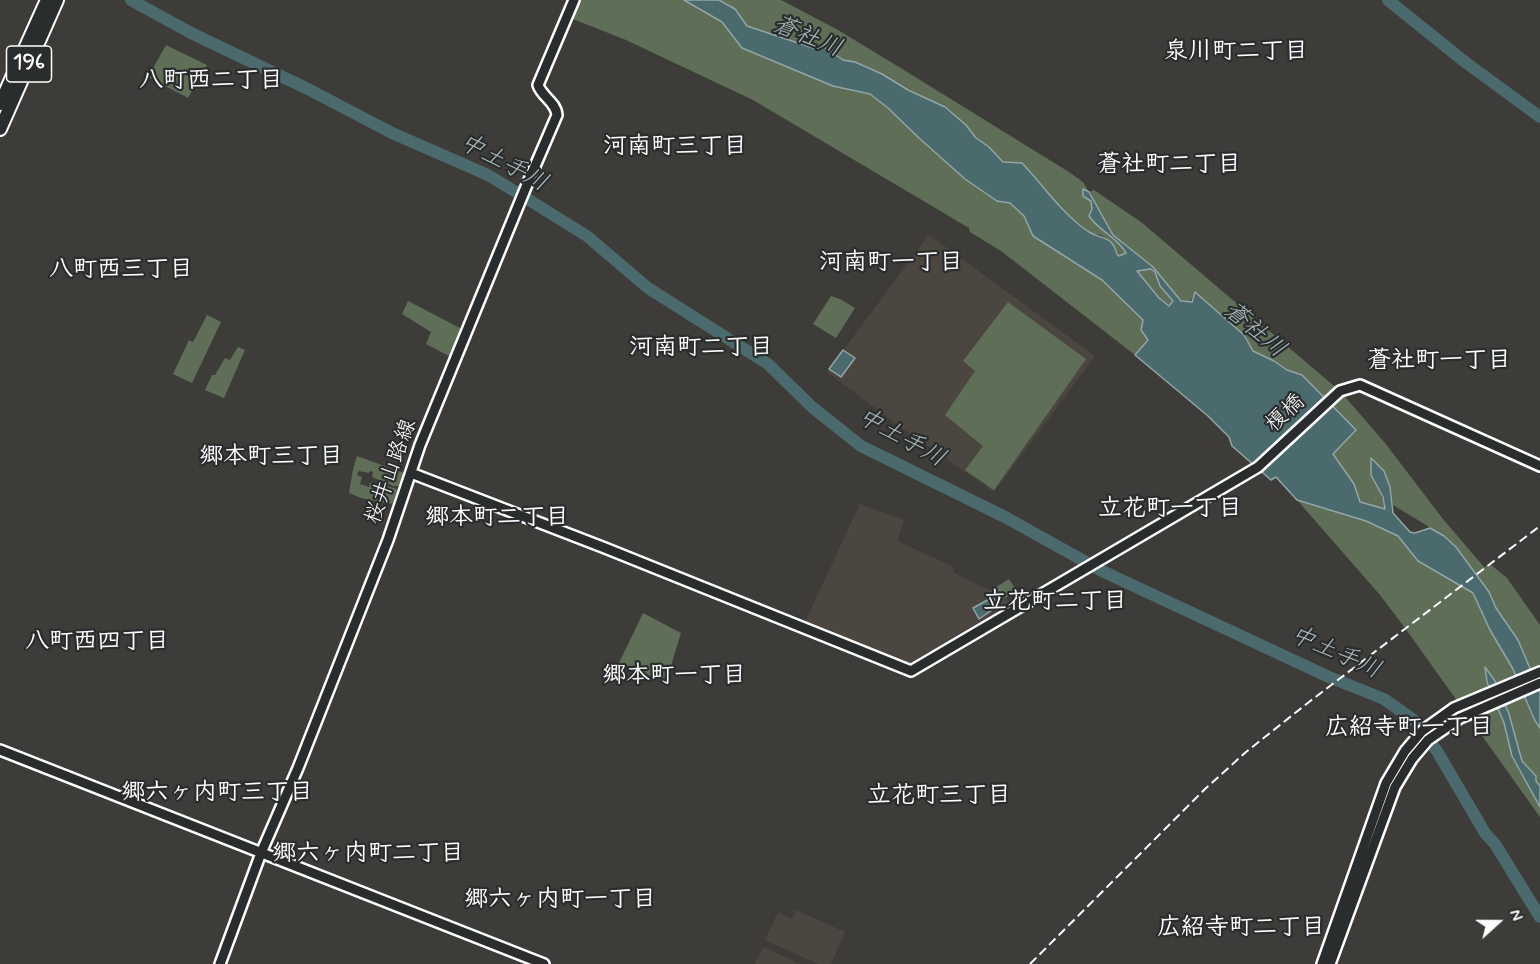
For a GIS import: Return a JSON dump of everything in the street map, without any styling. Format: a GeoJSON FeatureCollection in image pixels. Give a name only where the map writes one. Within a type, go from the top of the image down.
{"type":"FeatureCollection","features":[{"type":"Feature","properties":{"kind":"highway","name":"196"},"geometry":{"type":"LineString","coordinates":[[0,104],[47,0]]}},
{"type":"Feature","properties":{"kind":"highway","name":"196"},"geometry":{"type":"LineString","coordinates":[[0,129],[57,0]]}},
{"type":"Feature","properties":{"kind":"street","name":"桜井山路線"},"geometry":{"type":"LineString","coordinates":[[220,964],[261,853],[298,768],[388,540],[420,445],[557,115],[556,107],[538,85],[574,0]]}},
{"type":"Feature","properties":{"kind":"street","name":"榎橋"},"geometry":{"type":"LineString","coordinates":[[411,473],[911,670],[1258,467],[1340,391],[1360,385],[1540,466]]}},
{"type":"Feature","properties":{"kind":"street"},"geometry":{"type":"LineString","coordinates":[[1322,964],[1386,783],[1405,751],[1422,732],[1454,708],[1540,672]]}},
{"type":"Feature","properties":{"kind":"street"},"geometry":{"type":"LineString","coordinates":[[1330,964],[1395,787],[1412,759],[1428,740],[1460,718],[1540,683]]}},
{"type":"Feature","properties":{"kind":"street"},"geometry":{"type":"LineString","coordinates":[[0,750],[544,964]]}},
{"type":"Feature","properties":{"kind":"shaded area"},"geometry":{"type":"Polygon","coordinates":[[[929,235],[1095,356],[994,492],[827,372],[929,235]]]}},
{"type":"Feature","properties":{"kind":"shaded area"},"geometry":{"type":"Polygon","coordinates":[[[860,504],[904,520],[897,541],[952,566],[954,573],[1013,602],[906,665],[804,624],[860,504]]]}},
{"type":"Feature","properties":{"kind":"shaded area"},"geometry":{"type":"Polygon","coordinates":[[[796,910],[845,932],[831,964],[818,964],[765,940],[778,912],[792,919],[796,910]]]}},
{"type":"Feature","properties":{"kind":"shaded area"},"geometry":{"type":"Polygon","coordinates":[[[763,947],[800,964],[755,964],[763,947]]]}},
{"type":"Feature","properties":{"kind":"green space"},"geometry":{"type":"Polygon","coordinates":[[[581,0],[684,0],[722,22],[742,48],[833,86],[870,94],[965,179],[997,200],[1010,203],[1024,216],[1033,236],[1102,280],[1143,320],[1148,340],[1135,355],[1001,251],[970,232],[969,228],[753,100],[626,40],[573,19],[581,0]]]}},
{"type":"Feature","properties":{"kind":"green space"},"geometry":{"type":"Polygon","coordinates":[[[719,0],[781,0],[838,30],[1069,172],[1083,182],[1089,192],[1099,225],[1127,253],[1119,256],[1115,247],[1101,235],[1092,234],[1065,212],[1022,163],[1003,163],[945,107],[908,90],[882,74],[855,62],[843,60],[824,47],[813,48],[747,26],[735,9],[719,0]]]}},
{"type":"Feature","properties":{"kind":"green space"},"geometry":{"type":"Polygon","coordinates":[[[166,45],[207,65],[188,98],[148,77],[166,45]]]}},
{"type":"Feature","properties":{"kind":"green space"},"geometry":{"type":"Polygon","coordinates":[[[1094,190],[1141,222],[1340,391],[1385,443],[1443,519],[1484,567],[1490,564],[1507,578],[1540,625],[1540,683],[1536,685],[1518,640],[1496,608],[1489,592],[1444,536],[1393,505],[1390,487],[1372,458],[1374,477],[1385,509],[1360,502],[1354,484],[1333,454],[1356,430],[1302,375],[1287,370],[1253,351],[1244,335],[1195,292],[1190,302],[1181,301],[1153,267],[1113,235],[1089,192],[1094,190]]]}},
{"type":"Feature","properties":{"kind":"green space"},"geometry":{"type":"Polygon","coordinates":[[[1151,269],[1155,272],[1160,286],[1173,301],[1169,306],[1134,270],[1151,269]]]}},
{"type":"Feature","properties":{"kind":"green space"},"geometry":{"type":"Polygon","coordinates":[[[831,296],[855,308],[836,338],[813,324],[831,296]]]}},
{"type":"Feature","properties":{"kind":"green space"},"geometry":{"type":"Polygon","coordinates":[[[408,301],[462,329],[451,357],[426,344],[431,332],[402,314],[408,301]]]}},
{"type":"Feature","properties":{"kind":"green space"},"geometry":{"type":"Polygon","coordinates":[[[1008,302],[1086,359],[994,490],[965,470],[983,446],[945,415],[975,371],[963,361],[1008,302]]]}},
{"type":"Feature","properties":{"kind":"green space"},"geometry":{"type":"Polygon","coordinates":[[[207,315],[221,322],[192,383],[173,374],[189,340],[193,342],[207,315]]]}},
{"type":"Feature","properties":{"kind":"green space"},"geometry":{"type":"Polygon","coordinates":[[[238,347],[245,350],[224,398],[205,390],[212,375],[215,375],[225,358],[230,360],[238,347]]]}},
{"type":"Feature","properties":{"kind":"green space"},"geometry":{"type":"Polygon","coordinates":[[[357,456],[404,473],[399,486],[393,486],[372,477],[373,472],[370,471],[369,473],[359,471],[357,475],[362,477],[360,484],[369,487],[370,483],[375,485],[376,483],[397,489],[393,503],[361,498],[349,493],[357,456]]]}},
{"type":"Feature","properties":{"kind":"green space"},"geometry":{"type":"Polygon","coordinates":[[[1297,500],[1366,521],[1398,536],[1418,561],[1473,593],[1490,630],[1512,667],[1533,719],[1540,728],[1540,786],[1536,781],[1536,776],[1522,761],[1509,714],[1495,681],[1485,669],[1487,682],[1519,768],[1540,807],[1540,817],[1380,595],[1297,500]]]}},
{"type":"Feature","properties":{"kind":"green space"},"geometry":{"type":"Polygon","coordinates":[[[1009,579],[1017,591],[1005,598],[990,591],[1009,579]]]}},
{"type":"Feature","properties":{"kind":"green space"},"geometry":{"type":"Polygon","coordinates":[[[643,613],[681,633],[666,682],[619,663],[643,613]]]}},
{"type":"Feature","properties":{"kind":"water"},"geometry":{"type":"Polygon","coordinates":[[[684,0],[719,0],[735,9],[747,26],[813,48],[824,47],[843,60],[855,62],[882,74],[908,90],[945,107],[1003,162],[1022,163],[1079,225],[1109,241],[1119,256],[1126,253],[1089,216],[1092,209],[1091,201],[1083,196],[1083,189],[1089,192],[1113,235],[1153,267],[1181,301],[1192,302],[1195,292],[1244,335],[1253,351],[1287,370],[1302,375],[1356,430],[1333,454],[1354,484],[1360,502],[1385,509],[1383,497],[1371,475],[1371,458],[1384,471],[1390,487],[1393,513],[1410,532],[1415,533],[1430,528],[1444,536],[1456,547],[1489,592],[1496,608],[1518,640],[1540,692],[1540,728],[1513,669],[1490,630],[1473,593],[1418,561],[1398,536],[1366,521],[1297,500],[1276,477],[1271,480],[1232,446],[1229,437],[1208,416],[1135,355],[1148,340],[1141,330],[1143,320],[1102,280],[1033,236],[1024,216],[1010,203],[997,201],[965,179],[870,94],[833,86],[742,48],[722,22],[684,0]],[[1151,269],[1137,271],[1159,298],[1169,306],[1173,301],[1160,286],[1155,272],[1151,269]]]}},
{"type":"Feature","properties":{"kind":"water"},"geometry":{"type":"Polygon","coordinates":[[[843,350],[855,358],[841,377],[829,369],[843,350]]]}},
{"type":"Feature","properties":{"kind":"water"},"geometry":{"type":"Polygon","coordinates":[[[993,597],[998,606],[979,619],[973,608],[993,597]]]}},
{"type":"Feature","properties":{"kind":"water"},"geometry":{"type":"Polygon","coordinates":[[[1485,667],[1495,681],[1509,714],[1522,761],[1536,776],[1536,781],[1540,786],[1540,807],[1512,756],[1504,723],[1487,682],[1485,667]]]}},
{"type":"Feature","properties":{"kind":"waterway","name":"中土手川"},"geometry":{"type":"LineString","coordinates":[[131,0],[191,33],[308,89],[392,133],[488,175],[529,200],[587,236],[648,288],[768,364],[812,407],[861,446],[1005,517],[1102,571],[1329,677],[1384,699],[1415,721],[1437,751],[1485,833],[1495,844],[1540,917]]}},
{"type":"Feature","properties":{"kind":"waterway"},"geometry":{"type":"LineString","coordinates":[[1388,0],[1465,62],[1540,117]]}},
{"type":"Feature","properties":{"kind":"railway"},"geometry":{"type":"LineString","coordinates":[[1030,964],[1205,789],[1246,752],[1540,526]]}},
{"type":"Feature","properties":{"kind":"district","name":"泉川町二丁目"},"geometry":{"type":"Point","coordinates":[1236,53]}},
{"type":"Feature","properties":{"kind":"district","name":"八町西二丁目"},"geometry":{"type":"Point","coordinates":[211,82]}},
{"type":"Feature","properties":{"kind":"district","name":"河南町三丁目"},"geometry":{"type":"Point","coordinates":[675,148]}},
{"type":"Feature","properties":{"kind":"district","name":"蒼社町二丁目"},"geometry":{"type":"Point","coordinates":[1169,166]}},
{"type":"Feature","properties":{"kind":"district","name":"河南町一丁目"},"geometry":{"type":"Point","coordinates":[891,264]}},
{"type":"Feature","properties":{"kind":"district","name":"八町西三丁目"},"geometry":{"type":"Point","coordinates":[121,271]}},
{"type":"Feature","properties":{"kind":"district","name":"河南町二丁目"},"geometry":{"type":"Point","coordinates":[701,349]}},
{"type":"Feature","properties":{"kind":"district","name":"蒼社町一丁目"},"geometry":{"type":"Point","coordinates":[1439,362]}},
{"type":"Feature","properties":{"kind":"district","name":"郷本町三丁目"},"geometry":{"type":"Point","coordinates":[271,458]}},
{"type":"Feature","properties":{"kind":"district","name":"立花町一丁目"},"geometry":{"type":"Point","coordinates":[1170,510]}},
{"type":"Feature","properties":{"kind":"district","name":"郷本町二丁目"},"geometry":{"type":"Point","coordinates":[497,519]}},
{"type":"Feature","properties":{"kind":"district","name":"立花町二丁目"},"geometry":{"type":"Point","coordinates":[1055,603]}},
{"type":"Feature","properties":{"kind":"district","name":"八町西四丁目"},"geometry":{"type":"Point","coordinates":[97,643]}},
{"type":"Feature","properties":{"kind":"district","name":"郷本町一丁目"},"geometry":{"type":"Point","coordinates":[674,677]}},
{"type":"Feature","properties":{"kind":"district","name":"広紹寺町一丁目"},"geometry":{"type":"Point","coordinates":[1409,729]}},
{"type":"Feature","properties":{"kind":"district","name":"郷六ヶ内町三丁目"},"geometry":{"type":"Point","coordinates":[217,794]}},
{"type":"Feature","properties":{"kind":"district","name":"立花町三丁目"},"geometry":{"type":"Point","coordinates":[939,797]}},
{"type":"Feature","properties":{"kind":"district","name":"郷六ヶ内町二丁目"},"geometry":{"type":"Point","coordinates":[368,855]}},
{"type":"Feature","properties":{"kind":"district","name":"郷六ヶ内町一丁目"},"geometry":{"type":"Point","coordinates":[560,901]}},
{"type":"Feature","properties":{"kind":"district","name":"広紹寺町二丁目"},"geometry":{"type":"Point","coordinates":[1241,929]}},
{"type":"Feature","properties":{"kind":"water label","name":"蒼社川"},"geometry":{"type":"Point","coordinates":[807,38]}},
{"type":"Feature","properties":{"kind":"water label","name":"蒼社川"},"geometry":{"type":"Point","coordinates":[1254,331]}}]}
